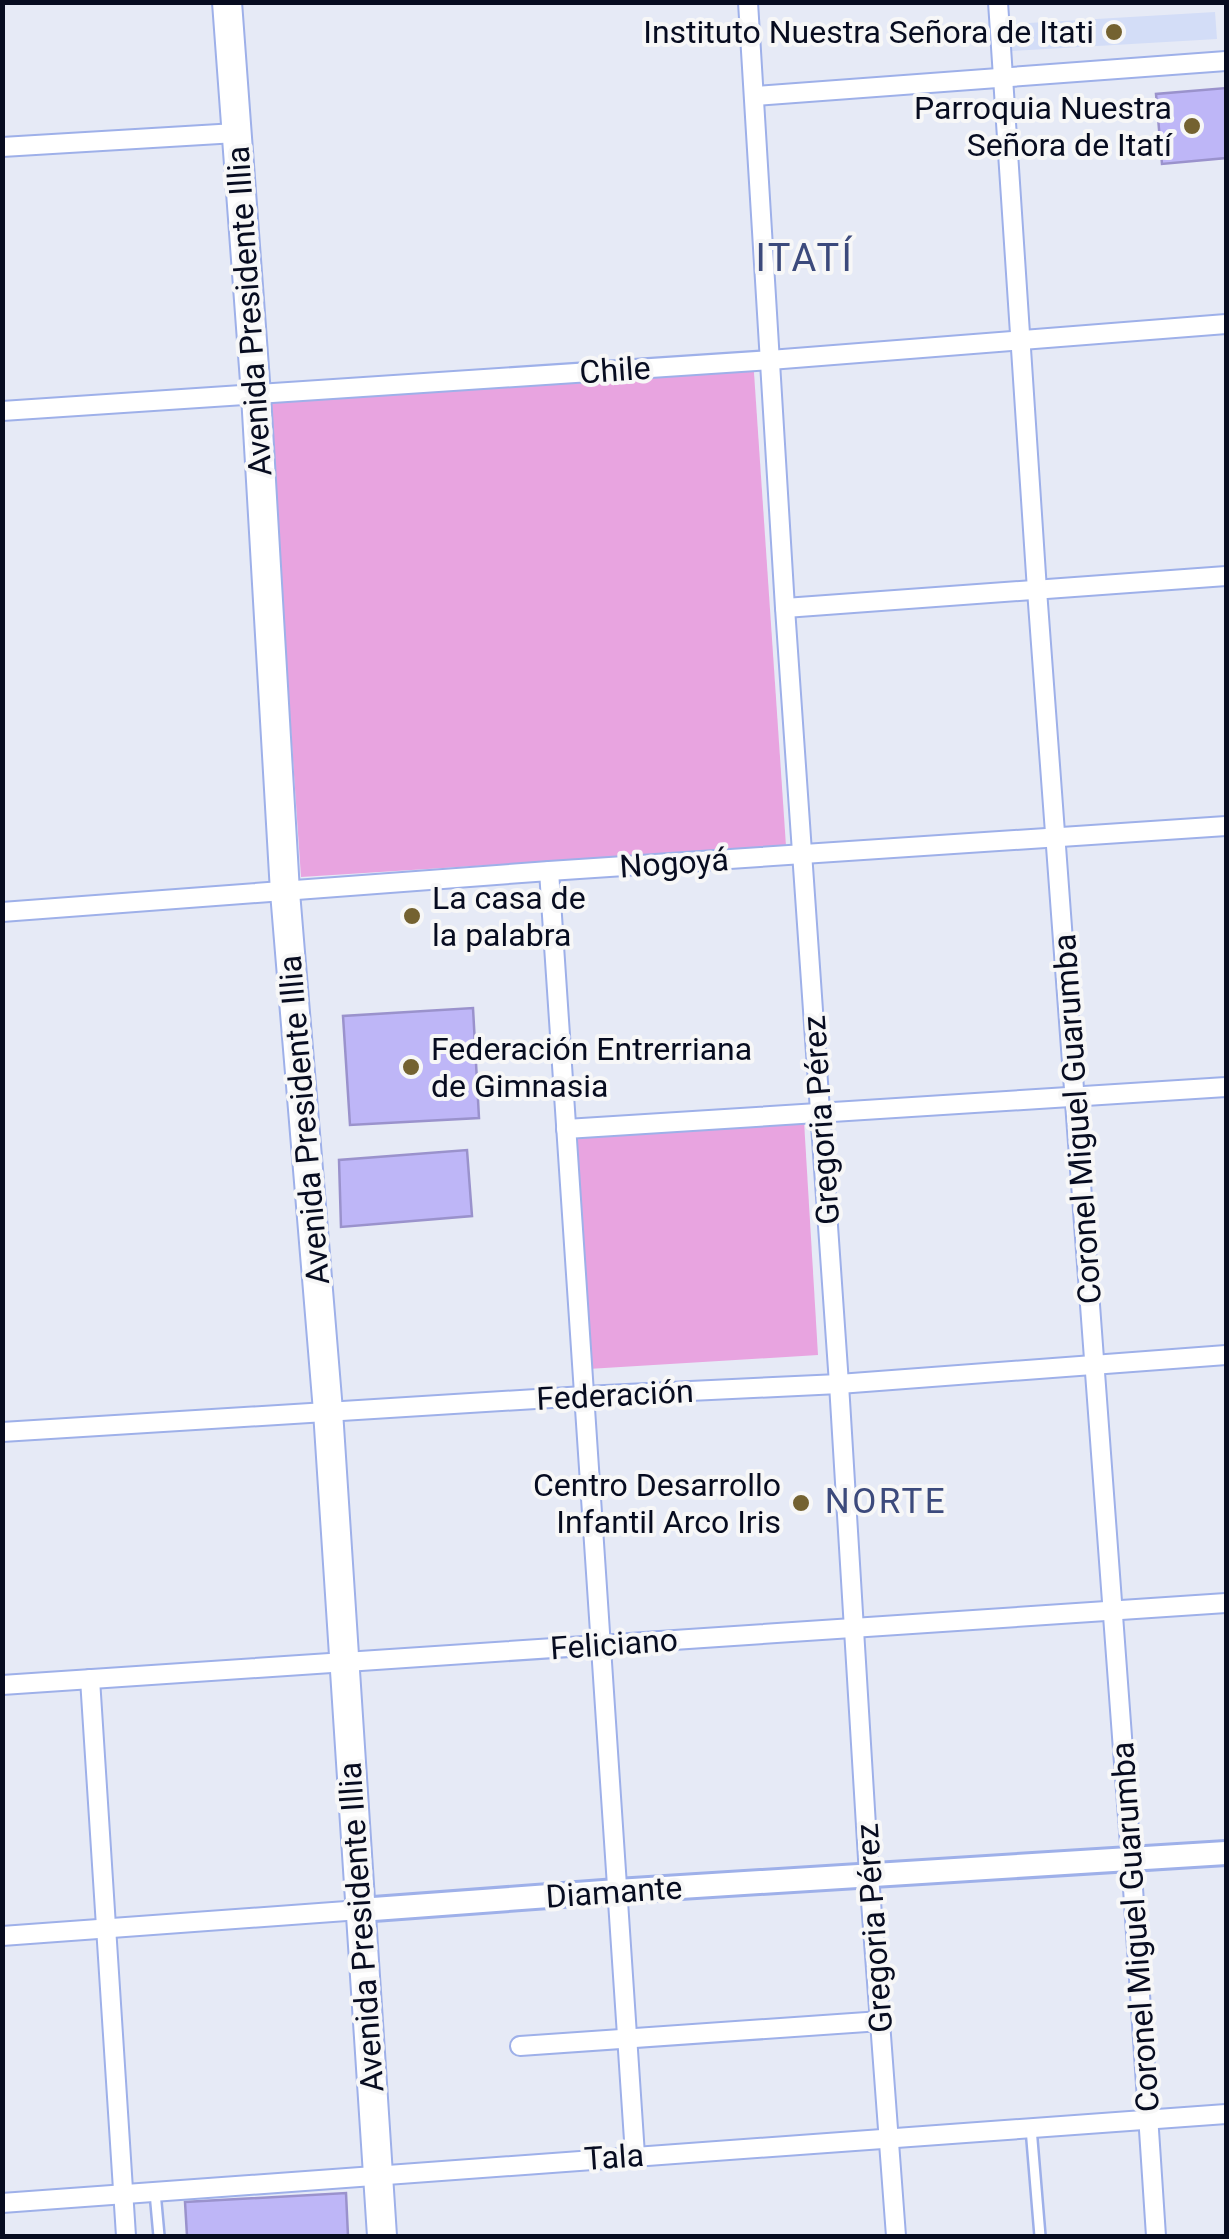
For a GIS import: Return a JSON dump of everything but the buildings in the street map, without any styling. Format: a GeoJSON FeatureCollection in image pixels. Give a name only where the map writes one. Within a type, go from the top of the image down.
{"type":"FeatureCollection","features":[{"type":"Feature","properties":{"kind":"main road","name":"Avenida Presidente Illia"},"geometry":{"type":"LineString","coordinates":[[227,2],[256,395],[285,892],[328,1412],[382,2236]]}},
{"type":"Feature","properties":{"kind":"street","name":"Gregoria Pérez"},"geometry":{"type":"LineString","coordinates":[[748,2],[785,608],[896,2236]]}},
{"type":"Feature","properties":{"kind":"street","name":"Coronel Miguel Guarumba"},"geometry":{"type":"LineString","coordinates":[[998,2],[1156,2236]]}},
{"type":"Feature","properties":{"kind":"street"},"geometry":{"type":"LineString","coordinates":[[754,96],[1226,61]]}},
{"type":"Feature","properties":{"kind":"street"},"geometry":{"type":"LineString","coordinates":[[2,147],[236,133]]}},
{"type":"Feature","properties":{"kind":"street","name":"Chile"},"geometry":{"type":"LineString","coordinates":[[2,412],[770,360],[1226,324]]}},
{"type":"Feature","properties":{"kind":"street"},"geometry":{"type":"LineString","coordinates":[[785,608],[1226,576]]}},
{"type":"Feature","properties":{"kind":"street","name":"Nogoyá"},"geometry":{"type":"LineString","coordinates":[[2,912],[1226,826]]}},
{"type":"Feature","properties":{"kind":"street"},"geometry":{"type":"LineString","coordinates":[[548,871],[635,2155]]}},
{"type":"Feature","properties":{"kind":"street"},"geometry":{"type":"LineString","coordinates":[[566,1129],[1226,1087]]}},
{"type":"Feature","properties":{"kind":"street","name":"Federación"},"geometry":{"type":"LineString","coordinates":[[2,1432],[840,1384],[1226,1355]]}},
{"type":"Feature","properties":{"kind":"street","name":"Feliciano"},"geometry":{"type":"LineString","coordinates":[[2,1685],[1226,1603]]}},
{"type":"Feature","properties":{"kind":"street"},"geometry":{"type":"LineString","coordinates":[[90,1678],[126,2236]]}},
{"type":"Feature","properties":{"kind":"street","name":"Diamante"},"geometry":{"type":"LineString","coordinates":[[2,1936],[1226,1853]]}},
{"type":"Feature","properties":{"kind":"street"},"geometry":{"type":"LineString","coordinates":[[520,2046],[881,2021]]}},
{"type":"Feature","properties":{"kind":"street","name":"Tala"},"geometry":{"type":"LineString","coordinates":[[2,2203],[1226,2114]]}},
{"type":"Feature","properties":{"kind":"lane"},"geometry":{"type":"LineString","coordinates":[[1032,2128],[1040,2236]]}},
{"type":"Feature","properties":{"kind":"lane"},"geometry":{"type":"LineString","coordinates":[[156,2192],[159,2236]]}},
{"type":"Feature","properties":{"kind":"shaded area","name":"Instituto Nuestra Señora de Itati"},"geometry":{"type":"Polygon","coordinates":[[[1215,12],[1217,39],[1012,51],[1011,24],[1215,12]]]}},
{"type":"Feature","properties":{"kind":"shaded area"},"geometry":{"type":"Polygon","coordinates":[[[753,358],[786,846],[301,877],[268,390],[753,358]]]}},
{"type":"Feature","properties":{"kind":"shaded area"},"geometry":{"type":"Polygon","coordinates":[[[804,1121],[818,1355],[588,1369],[574,1135],[804,1121]]]}},
{"type":"Feature","properties":{"kind":"place","name":"Instituto Nuestra Señora de Itati"},"geometry":{"type":"Point","coordinates":[1114,32]}},
{"type":"Feature","properties":{"kind":"place","name":"Parroquia Nuestra Señora de Itatí"},"geometry":{"type":"Point","coordinates":[1192,126]}},
{"type":"Feature","properties":{"kind":"place","name":"La casa de la palabra"},"geometry":{"type":"Point","coordinates":[412,916]}},
{"type":"Feature","properties":{"kind":"place","name":"Federación Entrerriana de Gimnasia"},"geometry":{"type":"Point","coordinates":[411,1067]}},
{"type":"Feature","properties":{"kind":"place","name":"Centro Desarrollo Infantil Arco Iris"},"geometry":{"type":"Point","coordinates":[801,1503]}},
{"type":"Feature","properties":{"kind":"district","name":"ITATÍ"},"geometry":{"type":"Point","coordinates":[805,258]}},
{"type":"Feature","properties":{"kind":"district","name":"NORTE"},"geometry":{"type":"Point","coordinates":[886,1501]}}]}
